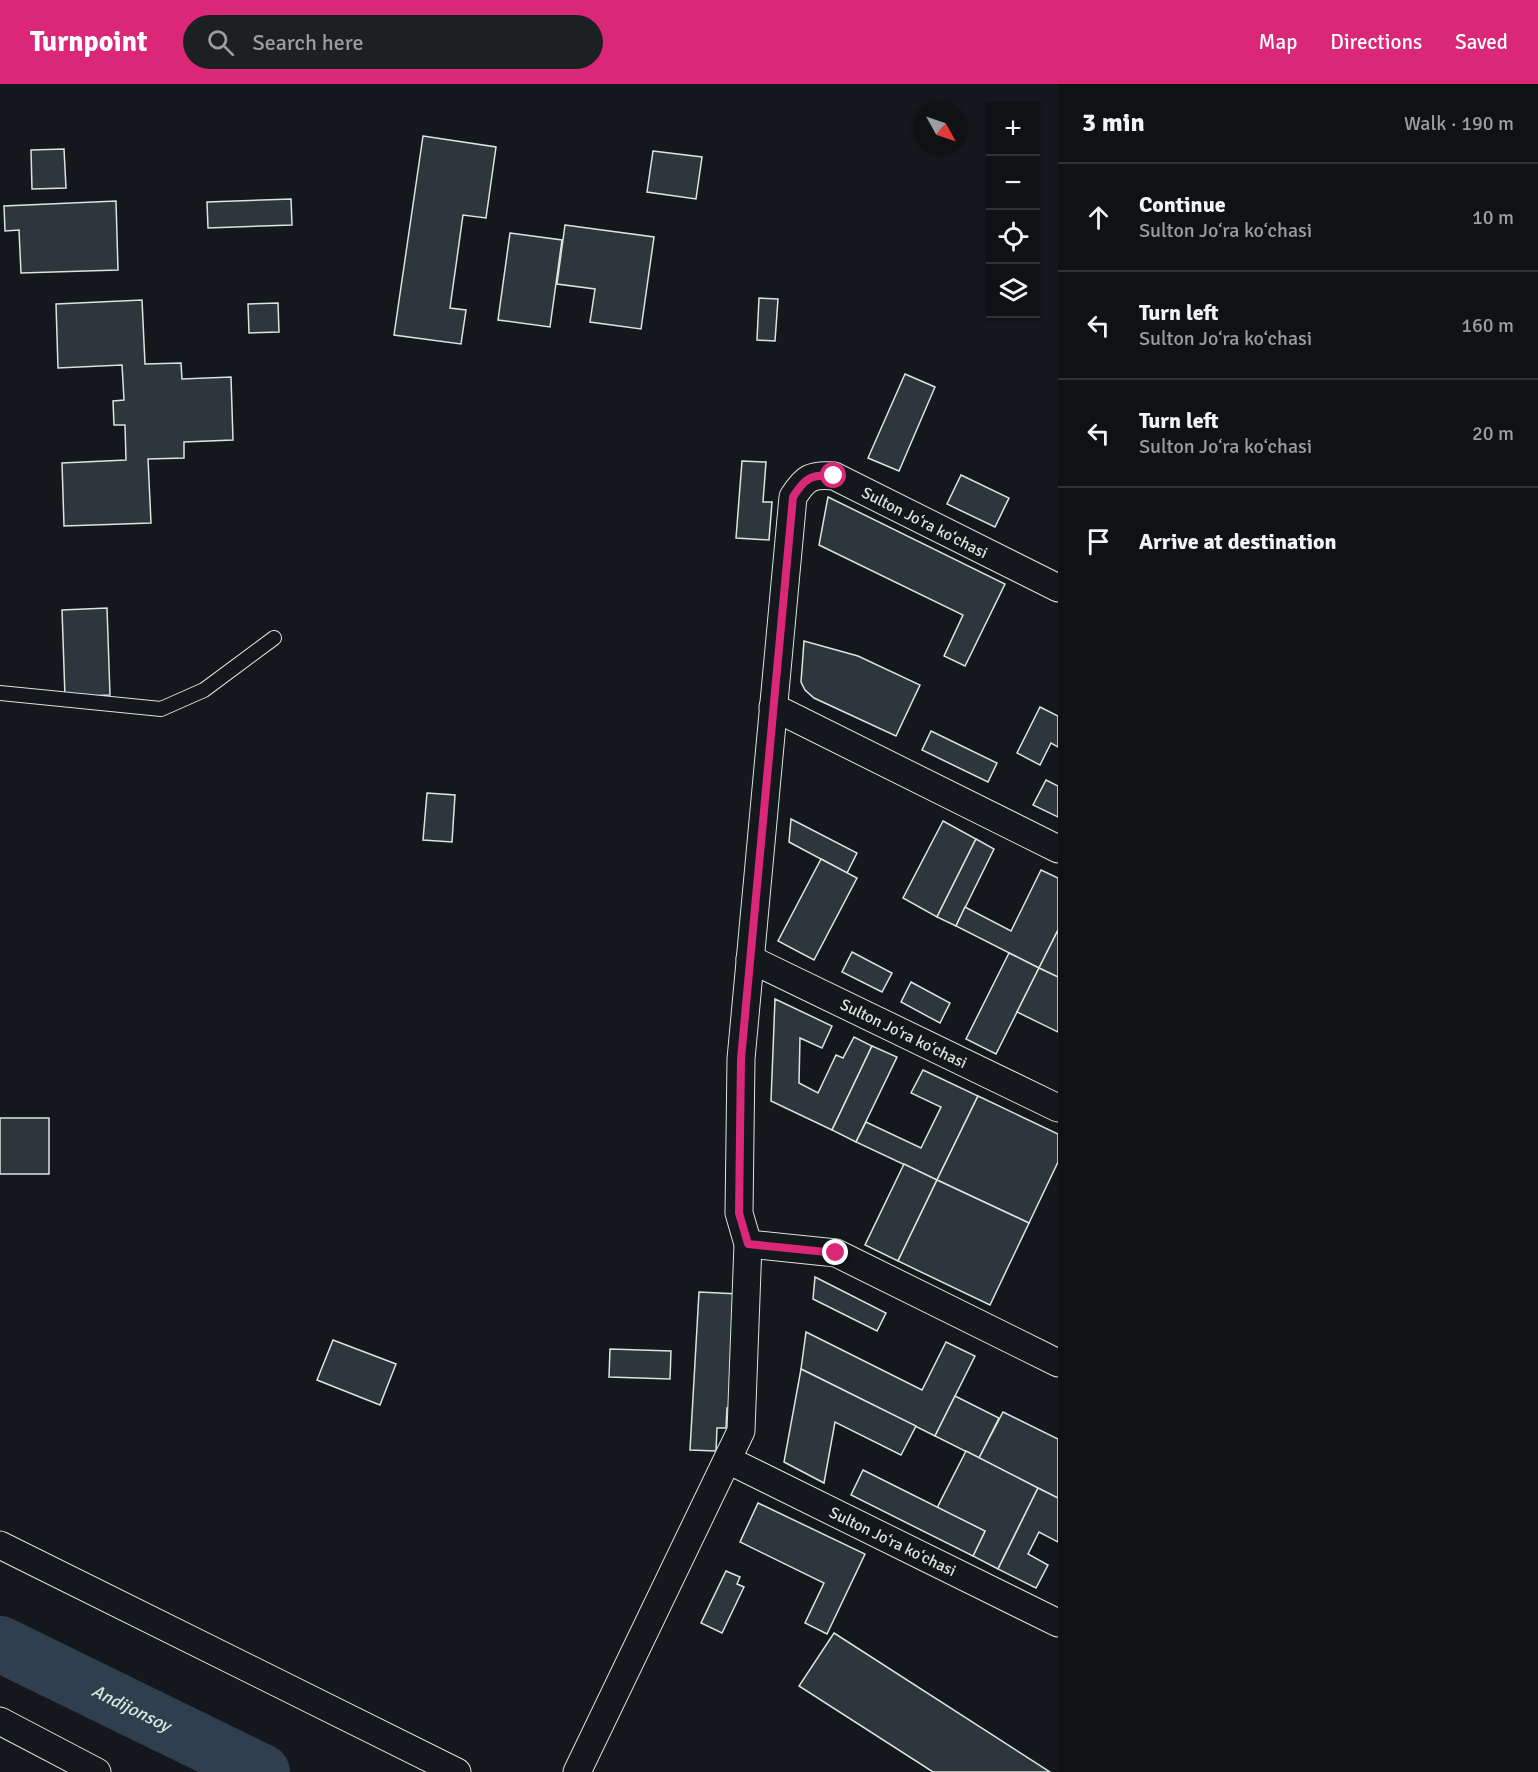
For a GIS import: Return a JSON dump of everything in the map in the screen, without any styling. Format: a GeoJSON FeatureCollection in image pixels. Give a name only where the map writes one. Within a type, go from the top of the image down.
{"type":"FeatureCollection","features":[{"type":"Feature","properties":{"kind":"street","name":"Sulton Joʻra koʻchasi"},"geometry":{"type":"LineString","coordinates":[[577,1772],[741,1431],[748,1244],[739,1213],[741,1059],[793,497],[801,484],[816,475],[834,476],[1058,588]]}},
{"type":"Feature","properties":{"kind":"street"},"geometry":{"type":"LineString","coordinates":[[773,707],[1058,849]]}},
{"type":"Feature","properties":{"kind":"street","name":"Sulton Joʻra koʻchasi"},"geometry":{"type":"LineString","coordinates":[[750,959],[1058,1108]]}},
{"type":"Feature","properties":{"kind":"street"},"geometry":{"type":"LineString","coordinates":[[748,1244],[836,1253],[1058,1363]]}},
{"type":"Feature","properties":{"kind":"street","name":"Sulton Joʻra koʻchasi"},"geometry":{"type":"LineString","coordinates":[[728,1460],[1058,1623]]}},
{"type":"Feature","properties":{"kind":"street"},"geometry":{"type":"LineString","coordinates":[[0,1545],[457,1772]]}},
{"type":"Feature","properties":{"kind":"street"},"geometry":{"type":"LineString","coordinates":[[0,1721],[97,1772]]}},
{"type":"Feature","properties":{"kind":"lane"},"geometry":{"type":"LineString","coordinates":[[0,693],[161,709],[204,690],[273,638]]}},
{"type":"Feature","properties":{"kind":"building"},"geometry":{"type":"Polygon","coordinates":[[[423,136],[496,147],[486,218],[463,215],[450,308],[466,310],[461,344],[394,335],[423,136]]]}},
{"type":"Feature","properties":{"kind":"building"},"geometry":{"type":"Polygon","coordinates":[[[64,149],[66,188],[32,189],[31,150],[64,149]]]}},
{"type":"Feature","properties":{"kind":"building"},"geometry":{"type":"Polygon","coordinates":[[[653,151],[702,157],[696,199],[647,192],[653,151]]]}},
{"type":"Feature","properties":{"kind":"building"},"geometry":{"type":"Polygon","coordinates":[[[291,199],[292,225],[208,228],[207,202],[291,199]]]}},
{"type":"Feature","properties":{"kind":"building"},"geometry":{"type":"Polygon","coordinates":[[[116,201],[118,270],[21,273],[19,230],[5,231],[4,206],[116,201]]]}},
{"type":"Feature","properties":{"kind":"building"},"geometry":{"type":"Polygon","coordinates":[[[565,225],[654,237],[641,329],[590,322],[595,289],[557,284],[565,225]]]}},
{"type":"Feature","properties":{"kind":"building"},"geometry":{"type":"Polygon","coordinates":[[[510,233],[562,240],[550,327],[498,320],[510,233]]]}},
{"type":"Feature","properties":{"kind":"building"},"geometry":{"type":"Polygon","coordinates":[[[759,298],[778,299],[775,341],[757,340],[759,298]]]}},
{"type":"Feature","properties":{"kind":"building"},"geometry":{"type":"Polygon","coordinates":[[[142,300],[145,364],[181,363],[182,379],[231,377],[233,440],[184,442],[184,458],[148,459],[151,523],[64,526],[62,463],[126,460],[125,425],[114,425],[113,401],[124,400],[122,365],[58,368],[56,304],[142,300]]]}},
{"type":"Feature","properties":{"kind":"building"},"geometry":{"type":"Polygon","coordinates":[[[278,303],[279,332],[249,333],[248,304],[278,303]]]}},
{"type":"Feature","properties":{"kind":"building"},"geometry":{"type":"Polygon","coordinates":[[[905,374],[935,387],[899,471],[868,458],[905,374]]]}},
{"type":"Feature","properties":{"kind":"building"},"geometry":{"type":"Polygon","coordinates":[[[742,461],[766,462],[763,502],[772,502],[769,540],[736,538],[742,461]]]}},
{"type":"Feature","properties":{"kind":"building"},"geometry":{"type":"Polygon","coordinates":[[[961,475],[1009,498],[995,527],[947,504],[961,475]]]}},
{"type":"Feature","properties":{"kind":"building"},"geometry":{"type":"Polygon","coordinates":[[[828,497],[1005,584],[965,666],[944,656],[963,615],[819,545],[828,497]]]}},
{"type":"Feature","properties":{"kind":"building"},"geometry":{"type":"Polygon","coordinates":[[[107,608],[110,695],[65,697],[62,610],[107,608]]]}},
{"type":"Feature","properties":{"kind":"building"},"geometry":{"type":"Polygon","coordinates":[[[804,641],[858,656],[920,685],[896,736],[814,698],[805,690],[801,682],[804,641]]]}},
{"type":"Feature","properties":{"kind":"building"},"geometry":{"type":"Polygon","coordinates":[[[1040,707],[1058,716],[1058,747],[1051,743],[1040,765],[1017,753],[1040,707]]]}},
{"type":"Feature","properties":{"kind":"building"},"geometry":{"type":"Polygon","coordinates":[[[931,731],[997,763],[988,782],[922,750],[931,731]]]}},
{"type":"Feature","properties":{"kind":"building"},"geometry":{"type":"Polygon","coordinates":[[[1046,780],[1058,786],[1058,817],[1033,805],[1046,780]]]}},
{"type":"Feature","properties":{"kind":"building"},"geometry":{"type":"Polygon","coordinates":[[[427,793],[455,795],[452,842],[423,840],[427,793]]]}},
{"type":"Feature","properties":{"kind":"building"},"geometry":{"type":"Polygon","coordinates":[[[791,819],[857,853],[847,873],[789,842],[791,819]]]}},
{"type":"Feature","properties":{"kind":"building"},"geometry":{"type":"Polygon","coordinates":[[[943,821],[976,839],[937,917],[903,898],[943,821]]]}},
{"type":"Feature","properties":{"kind":"building"},"geometry":{"type":"Polygon","coordinates":[[[976,839],[994,849],[956,926],[937,917],[976,839]]]}},
{"type":"Feature","properties":{"kind":"building"},"geometry":{"type":"Polygon","coordinates":[[[821,859],[857,878],[814,960],[778,941],[821,859]]]}},
{"type":"Feature","properties":{"kind":"building"},"geometry":{"type":"Polygon","coordinates":[[[1041,870],[1058,878],[1058,930],[1039,968],[956,926],[965,907],[1011,931],[1041,870]]]}},
{"type":"Feature","properties":{"kind":"building"},"geometry":{"type":"Polygon","coordinates":[[[1058,930],[1058,977],[1039,968],[1058,930]]]}},
{"type":"Feature","properties":{"kind":"building"},"geometry":{"type":"Polygon","coordinates":[[[852,952],[892,973],[882,992],[842,972],[852,952]]]}},
{"type":"Feature","properties":{"kind":"building"},"geometry":{"type":"Polygon","coordinates":[[[1009,953],[1039,968],[996,1054],[966,1039],[1009,953]]]}},
{"type":"Feature","properties":{"kind":"building"},"geometry":{"type":"Polygon","coordinates":[[[1039,968],[1058,977],[1058,1032],[1017,1012],[1039,968]]]}},
{"type":"Feature","properties":{"kind":"building"},"geometry":{"type":"Polygon","coordinates":[[[911,982],[950,1003],[940,1023],[901,1002],[911,982]]]}},
{"type":"Feature","properties":{"kind":"building"},"geometry":{"type":"Polygon","coordinates":[[[775,999],[832,1026],[822,1048],[800,1038],[799,1083],[818,1093],[836,1055],[843,1058],[854,1037],[872,1046],[832,1130],[771,1101],[775,999]]]}},
{"type":"Feature","properties":{"kind":"building"},"geometry":{"type":"Polygon","coordinates":[[[872,1046],[897,1057],[856,1142],[832,1130],[872,1046]]]}},
{"type":"Feature","properties":{"kind":"building"},"geometry":{"type":"Polygon","coordinates":[[[923,1070],[978,1096],[937,1180],[856,1142],[866,1122],[921,1148],[941,1107],[911,1093],[923,1070]]]}},
{"type":"Feature","properties":{"kind":"building"},"geometry":{"type":"Polygon","coordinates":[[[978,1096],[1058,1134],[1058,1162],[1029,1223],[937,1180],[978,1096]]]}},
{"type":"Feature","properties":{"kind":"building"},"geometry":{"type":"Polygon","coordinates":[[[0,1118],[49,1118],[49,1174],[0,1174],[0,1118]]]}},
{"type":"Feature","properties":{"kind":"building"},"geometry":{"type":"Polygon","coordinates":[[[904,1164],[937,1180],[898,1261],[865,1245],[904,1164]]]}},
{"type":"Feature","properties":{"kind":"building"},"geometry":{"type":"Polygon","coordinates":[[[937,1180],[1029,1223],[990,1305],[898,1261],[937,1180]]]}},
{"type":"Feature","properties":{"kind":"building"},"geometry":{"type":"Polygon","coordinates":[[[815,1277],[886,1313],[877,1331],[813,1299],[815,1277]]]}},
{"type":"Feature","properties":{"kind":"building"},"geometry":{"type":"Polygon","coordinates":[[[699,1292],[739,1294],[733,1408],[727,1408],[726,1428],[717,1428],[716,1451],[690,1450],[699,1292]]]}},
{"type":"Feature","properties":{"kind":"building"},"geometry":{"type":"Polygon","coordinates":[[[806,1332],[922,1390],[946,1342],[975,1356],[935,1436],[801,1369],[806,1332]]]}},
{"type":"Feature","properties":{"kind":"building"},"geometry":{"type":"Polygon","coordinates":[[[333,1340],[396,1364],[380,1405],[317,1380],[333,1340]]]}},
{"type":"Feature","properties":{"kind":"building"},"geometry":{"type":"Polygon","coordinates":[[[610,1349],[671,1351],[670,1379],[609,1377],[610,1349]]]}},
{"type":"Feature","properties":{"kind":"building"},"geometry":{"type":"Polygon","coordinates":[[[801,1369],[916,1426],[901,1455],[835,1422],[824,1483],[784,1462],[801,1369]]]}},
{"type":"Feature","properties":{"kind":"building"},"geometry":{"type":"Polygon","coordinates":[[[955,1396],[999,1418],[979,1458],[935,1436],[955,1396]]]}},
{"type":"Feature","properties":{"kind":"building"},"geometry":{"type":"Polygon","coordinates":[[[1003,1412],[1058,1439],[1058,1498],[979,1458],[1003,1412]]]}},
{"type":"Feature","properties":{"kind":"building"},"geometry":{"type":"Polygon","coordinates":[[[966,1451],[1038,1488],[998,1569],[973,1556],[985,1531],[937,1508],[966,1451]]]}},
{"type":"Feature","properties":{"kind":"building"},"geometry":{"type":"Polygon","coordinates":[[[863,1470],[985,1531],[973,1556],[851,1495],[863,1470]]]}},
{"type":"Feature","properties":{"kind":"building"},"geometry":{"type":"Polygon","coordinates":[[[1038,1488],[1058,1498],[1058,1542],[1039,1532],[1028,1554],[1048,1565],[1036,1588],[998,1569],[1038,1488]]]}},
{"type":"Feature","properties":{"kind":"building"},"geometry":{"type":"Polygon","coordinates":[[[758,1503],[865,1554],[827,1634],[805,1623],[824,1583],[740,1542],[758,1503]]]}},
{"type":"Feature","properties":{"kind":"building"},"geometry":{"type":"Polygon","coordinates":[[[726,1571],[740,1577],[737,1584],[744,1587],[722,1633],[701,1623],[726,1571]]]}},
{"type":"Feature","properties":{"kind":"building"},"geometry":{"type":"Polygon","coordinates":[[[834,1633],[1050,1772],[933,1772],[799,1686],[834,1633]]]}},
{"type":"Feature","properties":{"kind":"waterway","name":"Andijonsoy"},"geometry":{"type":"LineString","coordinates":[[0,1644],[262,1772]]}},
{"type":"Feature","properties":{"kind":"route"},"geometry":{"type":"LineString","coordinates":[[834,476],[816,475],[801,484],[793,497],[741,1059],[739,1213],[748,1244],[836,1253]]}}]}
